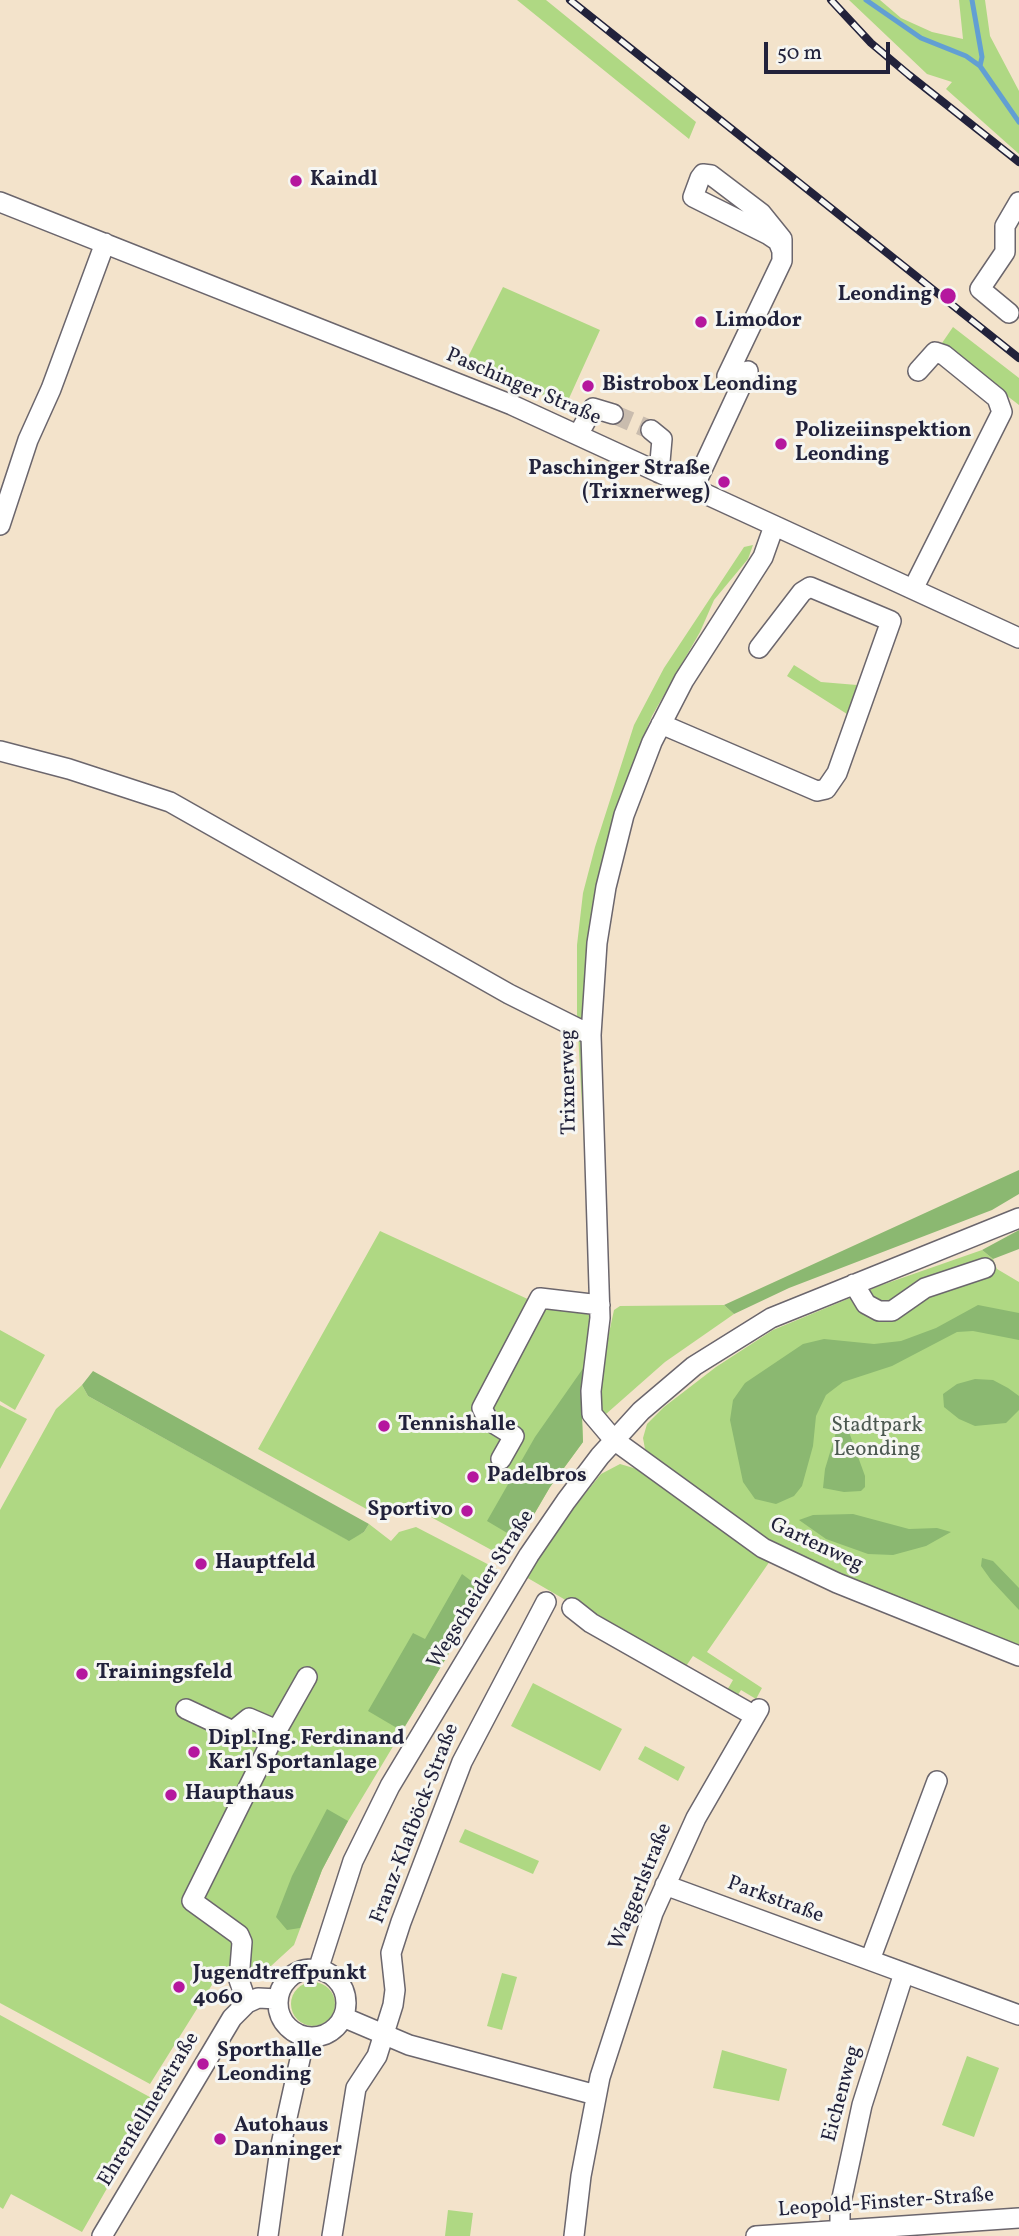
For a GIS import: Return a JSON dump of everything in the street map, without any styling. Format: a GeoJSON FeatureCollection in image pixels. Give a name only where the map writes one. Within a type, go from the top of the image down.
{"type":"FeatureCollection","features":[{"type":"Feature","properties":{"kind":"street"},"geometry":{"type":"LineString","coordinates":[[693,489],[745,377],[727,376],[782,261],[782,251],[782,239],[761,213],[712,176],[703,174],[693,197],[769,235],[778,241],[782,251]]}},
{"type":"Feature","properties":{"kind":"street","name":"Paschinger Straße"},"geometry":{"type":"LineString","coordinates":[[0,202],[501,401],[1019,638]]}},
{"type":"Feature","properties":{"kind":"street"},"geometry":{"type":"LineString","coordinates":[[1009,313],[980,289],[1006,252],[1005,226],[1019,202]]}},
{"type":"Feature","properties":{"kind":"street"},"geometry":{"type":"LineString","coordinates":[[0,525],[28,440],[51,389],[105,243]]}},
{"type":"Feature","properties":{"kind":"street"},"geometry":{"type":"LineString","coordinates":[[913,589],[1002,412],[997,398],[944,355],[935,352],[918,371]]}},
{"type":"Feature","properties":{"kind":"street"},"geometry":{"type":"LineString","coordinates":[[578,435],[593,408],[613,414]]}},
{"type":"Feature","properties":{"kind":"street"},"geometry":{"type":"LineString","coordinates":[[651,430],[662,439],[659,473]]}},
{"type":"Feature","properties":{"kind":"street","name":"Trixnerweg"},"geometry":{"type":"LineString","coordinates":[[614,1440],[598,1425],[590,1401],[599,1335],[600,1305],[590,1035],[597,937],[606,887],[628,802],[661,723],[763,556],[774,526]]}},
{"type":"Feature","properties":{"kind":"street"},"geometry":{"type":"LineString","coordinates":[[661,723],[817,791],[826,789],[837,773],[891,621],[810,587],[802,592],[759,648]]}},
{"type":"Feature","properties":{"kind":"street"},"geometry":{"type":"LineString","coordinates":[[0,751],[69,769],[170,802],[509,994],[590,1035]]}},
{"type":"Feature","properties":{"kind":"street","name":"Wegscheider Straße"},"geometry":{"type":"LineString","coordinates":[[318,1970],[348,1873],[390,1786],[529,1555],[566,1500],[614,1440],[669,1386],[734,1338],[771,1318],[1019,1218]]}},
{"type":"Feature","properties":{"kind":"street"},"geometry":{"type":"LineString","coordinates":[[854,1284],[866,1304],[879,1311],[892,1311],[925,1288],[985,1268]]}},
{"type":"Feature","properties":{"kind":"street"},"geometry":{"type":"LineString","coordinates":[[501,1459],[514,1436],[488,1420],[482,1408],[540,1298],[600,1305]]}},
{"type":"Feature","properties":{"kind":"street","name":"Gartenweg"},"geometry":{"type":"LineString","coordinates":[[614,1440],[736,1531],[774,1554],[848,1588],[1019,1656]]}},
{"type":"Feature","properties":{"kind":"street","name":"Franz-Klafböck-Straße"},"geometry":{"type":"LineString","coordinates":[[332,2236],[356,2088],[372,2066],[386,2035],[395,1990],[391,1953],[424,1857],[479,1725],[546,1602]]}},
{"type":"Feature","properties":{"kind":"street","name":"Waggerlstraße"},"geometry":{"type":"LineString","coordinates":[[572,1608],[591,1623],[757,1712],[696,1818],[665,1885],[620,2008],[596,2095],[581,2176],[574,2236]]}},
{"type":"Feature","properties":{"kind":"street"},"geometry":{"type":"LineString","coordinates":[[278,1999],[258,1998],[247,2003],[238,1969],[243,1942],[239,1935],[192,1901],[277,1730],[307,1677]]}},
{"type":"Feature","properties":{"kind":"street"},"geometry":{"type":"LineString","coordinates":[[186,1709],[233,1731],[249,1718],[277,1730]]}},
{"type":"Feature","properties":{"kind":"street"},"geometry":{"type":"LineString","coordinates":[[870,1960],[937,1781]]}},
{"type":"Feature","properties":{"kind":"street","name":"Parkstraße"},"geometry":{"type":"LineString","coordinates":[[665,1885],[1019,2015]]}},
{"type":"Feature","properties":{"kind":"street"},"geometry":{"type":"LineString","coordinates":[[318,1970],[336,1979],[343,1989],[346,2008],[344,2017],[331,2032],[305,2037],[285,2024],[278,1999],[287,1981],[296,1973],[318,1970]]}},
{"type":"Feature","properties":{"kind":"street","name":"Eichenweg"},"geometry":{"type":"LineString","coordinates":[[840,2231],[840,2207],[862,2105],[904,1973]]}},
{"type":"Feature","properties":{"kind":"street","name":"Ehrenfellnerstraße"},"geometry":{"type":"LineString","coordinates":[[102,2236],[203,2064],[232,2018],[247,2003]]}},
{"type":"Feature","properties":{"kind":"street"},"geometry":{"type":"LineString","coordinates":[[344,2017],[409,2045],[596,2095]]}},
{"type":"Feature","properties":{"kind":"street"},"geometry":{"type":"LineString","coordinates":[[268,2236],[280,2149],[305,2037]]}},
{"type":"Feature","properties":{"kind":"street","name":"Leopold-Finster-Straße"},"geometry":{"type":"LineString","coordinates":[[757,2236],[840,2231],[932,2230],[1019,2218]]}},
{"type":"Feature","properties":{"kind":"green space"},"geometry":{"type":"Polygon","coordinates":[[[517,0],[546,0],[696,122],[689,139],[517,0]]]}},
{"type":"Feature","properties":{"kind":"green space"},"geometry":{"type":"Polygon","coordinates":[[[849,0],[880,0],[901,18],[932,32],[963,39],[959,0],[985,0],[990,36],[1019,91],[1019,154],[946,89],[952,82],[927,74],[849,0]]]}},
{"type":"Feature","properties":{"kind":"green space"},"geometry":{"type":"Polygon","coordinates":[[[503,287],[600,330],[566,405],[465,363],[503,287]]]}},
{"type":"Feature","properties":{"kind":"green space"},"geometry":{"type":"Polygon","coordinates":[[[953,327],[1019,378],[1019,405],[945,348],[942,343],[953,327]]]}},
{"type":"Feature","properties":{"kind":"green space"},"geometry":{"type":"Polygon","coordinates":[[[753,545],[748,559],[714,600],[700,632],[652,716],[635,757],[607,845],[587,950],[582,1018],[586,1181],[577,1014],[577,945],[583,893],[595,847],[634,725],[664,668],[744,547],[753,545]]]}},
{"type":"Feature","properties":{"kind":"green space"},"geometry":{"type":"Polygon","coordinates":[[[794,665],[821,682],[857,685],[847,714],[787,676],[794,665]]]}},
{"type":"Feature","properties":{"kind":"green space"},"geometry":{"type":"Polygon","coordinates":[[[1019,1170],[1019,1194],[992,1210],[789,1288],[734,1314],[724,1305],[1019,1170]]]}},
{"type":"Feature","properties":{"kind":"green space"},"geometry":{"type":"Polygon","coordinates":[[[1019,1230],[1019,1249],[993,1259],[982,1250],[1019,1230]]]}},
{"type":"Feature","properties":{"kind":"green space"},"geometry":{"type":"Polygon","coordinates":[[[380,1231],[545,1307],[591,1315],[581,1392],[583,1442],[550,1487],[508,1559],[407,1504],[387,1511],[370,1511],[258,1449],[380,1231]]]}},
{"type":"Feature","properties":{"kind":"green space","name":"Stadtpark Leonding"},"geometry":{"type":"Polygon","coordinates":[[[982,1250],[993,1259],[997,1269],[1019,1282],[1019,1648],[775,1549],[653,1463],[645,1449],[643,1438],[647,1424],[664,1407],[716,1367],[773,1330],[879,1286],[982,1250]]]}},
{"type":"Feature","properties":{"kind":"green space"},"geometry":{"type":"Polygon","coordinates":[[[724,1305],[734,1314],[665,1362],[606,1414],[601,1410],[598,1384],[614,1310],[620,1306],[724,1305]]]}},
{"type":"Feature","properties":{"kind":"green space"},"geometry":{"type":"Polygon","coordinates":[[[978,1305],[1019,1313],[1019,1340],[973,1331],[957,1332],[892,1366],[843,1382],[826,1395],[816,1416],[813,1446],[802,1486],[794,1496],[776,1504],[755,1499],[743,1482],[730,1420],[733,1400],[745,1383],[803,1344],[824,1339],[874,1344],[901,1341],[936,1328],[978,1305]]]}},
{"type":"Feature","properties":{"kind":"green space"},"geometry":{"type":"Polygon","coordinates":[[[0,1330],[45,1355],[15,1410],[0,1401],[0,1330]]]}},
{"type":"Feature","properties":{"kind":"green space"},"geometry":{"type":"Polygon","coordinates":[[[584,1367],[581,1392],[583,1442],[550,1487],[519,1540],[487,1521],[535,1437],[584,1367]]]}},
{"type":"Feature","properties":{"kind":"green space"},"geometry":{"type":"Polygon","coordinates":[[[93,1371],[369,1524],[364,1532],[349,1541],[88,1396],[82,1385],[93,1371]]]}},
{"type":"Feature","properties":{"kind":"green space"},"geometry":{"type":"Polygon","coordinates":[[[975,1379],[993,1380],[1019,1396],[1019,1410],[1006,1423],[975,1426],[959,1419],[944,1407],[943,1394],[957,1384],[975,1379]]]}},
{"type":"Feature","properties":{"kind":"green space","name":"Dipl.Ing. Ferdinand Karl Sportanlage"},"geometry":{"type":"Polygon","coordinates":[[[82,1385],[88,1396],[348,1540],[364,1532],[369,1524],[391,1541],[399,1532],[416,1527],[499,1570],[341,1833],[322,1870],[294,1945],[271,1966],[220,1972],[150,2084],[0,2003],[0,1510],[56,1409],[82,1385]]]}},
{"type":"Feature","properties":{"kind":"green space"},"geometry":{"type":"Polygon","coordinates":[[[0,1405],[27,1419],[0,1469],[0,1405]]]}},
{"type":"Feature","properties":{"kind":"green space"},"geometry":{"type":"Polygon","coordinates":[[[849,1416],[849,1432],[865,1476],[865,1487],[861,1491],[844,1492],[823,1488],[825,1469],[838,1426],[849,1416]]]}},
{"type":"Feature","properties":{"kind":"green space"},"geometry":{"type":"Polygon","coordinates":[[[620,1464],[637,1469],[770,1561],[707,1652],[762,1688],[756,1699],[741,1690],[736,1698],[726,1692],[733,1680],[693,1656],[684,1669],[526,1577],[572,1510],[601,1474],[620,1464]]]}},
{"type":"Feature","properties":{"kind":"green space"},"geometry":{"type":"Polygon","coordinates":[[[853,1514],[909,1529],[937,1528],[951,1532],[926,1546],[893,1555],[868,1554],[826,1539],[799,1520],[813,1515],[853,1514]]]}},
{"type":"Feature","properties":{"kind":"green space"},"geometry":{"type":"Polygon","coordinates":[[[982,1558],[993,1561],[1019,1588],[1019,1610],[981,1566],[982,1558]]]}},
{"type":"Feature","properties":{"kind":"green space"},"geometry":{"type":"Polygon","coordinates":[[[462,1574],[486,1592],[402,1731],[368,1711],[413,1633],[425,1639],[462,1574]]]}},
{"type":"Feature","properties":{"kind":"green space"},"geometry":{"type":"Polygon","coordinates":[[[533,1683],[622,1729],[600,1771],[511,1726],[533,1683]]]}},
{"type":"Feature","properties":{"kind":"green space"},"geometry":{"type":"Polygon","coordinates":[[[645,1746],[685,1767],[678,1781],[638,1759],[645,1746]]]}},
{"type":"Feature","properties":{"kind":"green space"},"geometry":{"type":"Polygon","coordinates":[[[327,1809],[348,1821],[322,1870],[300,1928],[287,1930],[276,1917],[292,1876],[327,1809]]]}},
{"type":"Feature","properties":{"kind":"green space"},"geometry":{"type":"Polygon","coordinates":[[[465,1829],[539,1861],[533,1874],[459,1842],[465,1829]]]}},
{"type":"Feature","properties":{"kind":"green space"},"geometry":{"type":"Polygon","coordinates":[[[502,1973],[517,1977],[502,2030],[487,2026],[502,1973]]]}},
{"type":"Feature","properties":{"kind":"green space"},"geometry":{"type":"Polygon","coordinates":[[[313,1982],[328,1989],[335,2004],[328,2019],[313,2026],[298,2019],[291,2004],[298,1989],[313,1982]]]}},
{"type":"Feature","properties":{"kind":"green space"},"geometry":{"type":"Polygon","coordinates":[[[0,2015],[157,2101],[82,2232],[11,2194],[3,2209],[0,2207],[0,2015]]]}},
{"type":"Feature","properties":{"kind":"green space"},"geometry":{"type":"Polygon","coordinates":[[[722,2050],[787,2069],[779,2101],[713,2088],[722,2050]]]}},
{"type":"Feature","properties":{"kind":"green space"},"geometry":{"type":"Polygon","coordinates":[[[967,2056],[999,2068],[974,2137],[942,2125],[967,2056]]]}},
{"type":"Feature","properties":{"kind":"green space"},"geometry":{"type":"Polygon","coordinates":[[[448,2210],[473,2213],[470,2236],[445,2236],[448,2210]]]}},
{"type":"Feature","properties":{"kind":"waterway"},"geometry":{"type":"LineString","coordinates":[[866,0],[921,38],[966,56],[980,66],[1019,122]]}},
{"type":"Feature","properties":{"kind":"waterway"},"geometry":{"type":"LineString","coordinates":[[972,0],[982,57],[980,66]]}},
{"type":"Feature","properties":{"kind":"tunnel"},"geometry":{"type":"LineString","coordinates":[[613,414],[651,430]]}},
{"type":"Feature","properties":{"kind":"railway"},"geometry":{"type":"LineString","coordinates":[[570,0],[1019,358]]}},
{"type":"Feature","properties":{"kind":"railway"},"geometry":{"type":"LineString","coordinates":[[831,0],[871,43],[1019,162]]}},
{"type":"Feature","properties":{"kind":"place","name":"Kaindl"},"geometry":{"type":"Point","coordinates":[296,181]}},
{"type":"Feature","properties":{"kind":"place","name":"Leonding"},"geometry":{"type":"Point","coordinates":[948,296]}},
{"type":"Feature","properties":{"kind":"place","name":"Limodor"},"geometry":{"type":"Point","coordinates":[701,322]}},
{"type":"Feature","properties":{"kind":"place","name":"Bistrobox Leonding"},"geometry":{"type":"Point","coordinates":[588,386]}},
{"type":"Feature","properties":{"kind":"place","name":"Polizeiinspektion Leonding"},"geometry":{"type":"Point","coordinates":[781,444]}},
{"type":"Feature","properties":{"kind":"place","name":"Paschinger Straße (Trixnerweg)"},"geometry":{"type":"Point","coordinates":[724,482]}},
{"type":"Feature","properties":{"kind":"place","name":"Tennishalle"},"geometry":{"type":"Point","coordinates":[384,1426]}},
{"type":"Feature","properties":{"kind":"place","name":"Padelbros"},"geometry":{"type":"Point","coordinates":[473,1477]}},
{"type":"Feature","properties":{"kind":"place","name":"Sportivo"},"geometry":{"type":"Point","coordinates":[467,1511]}},
{"type":"Feature","properties":{"kind":"place","name":"Hauptfeld"},"geometry":{"type":"Point","coordinates":[201,1564]}},
{"type":"Feature","properties":{"kind":"place","name":"Trainingsfeld"},"geometry":{"type":"Point","coordinates":[82,1674]}},
{"type":"Feature","properties":{"kind":"place","name":"Dipl.Ing. Ferdinand Karl Sportanlage"},"geometry":{"type":"Point","coordinates":[194,1752]}},
{"type":"Feature","properties":{"kind":"place","name":"Haupthaus"},"geometry":{"type":"Point","coordinates":[171,1795]}},
{"type":"Feature","properties":{"kind":"place","name":"Jugendtreffpunkt 4060"},"geometry":{"type":"Point","coordinates":[179,1987]}},
{"type":"Feature","properties":{"kind":"place","name":"Sporthalle Leonding"},"geometry":{"type":"Point","coordinates":[203,2064]}},
{"type":"Feature","properties":{"kind":"place","name":"Autohaus Danninger"},"geometry":{"type":"Point","coordinates":[220,2139]}}]}
